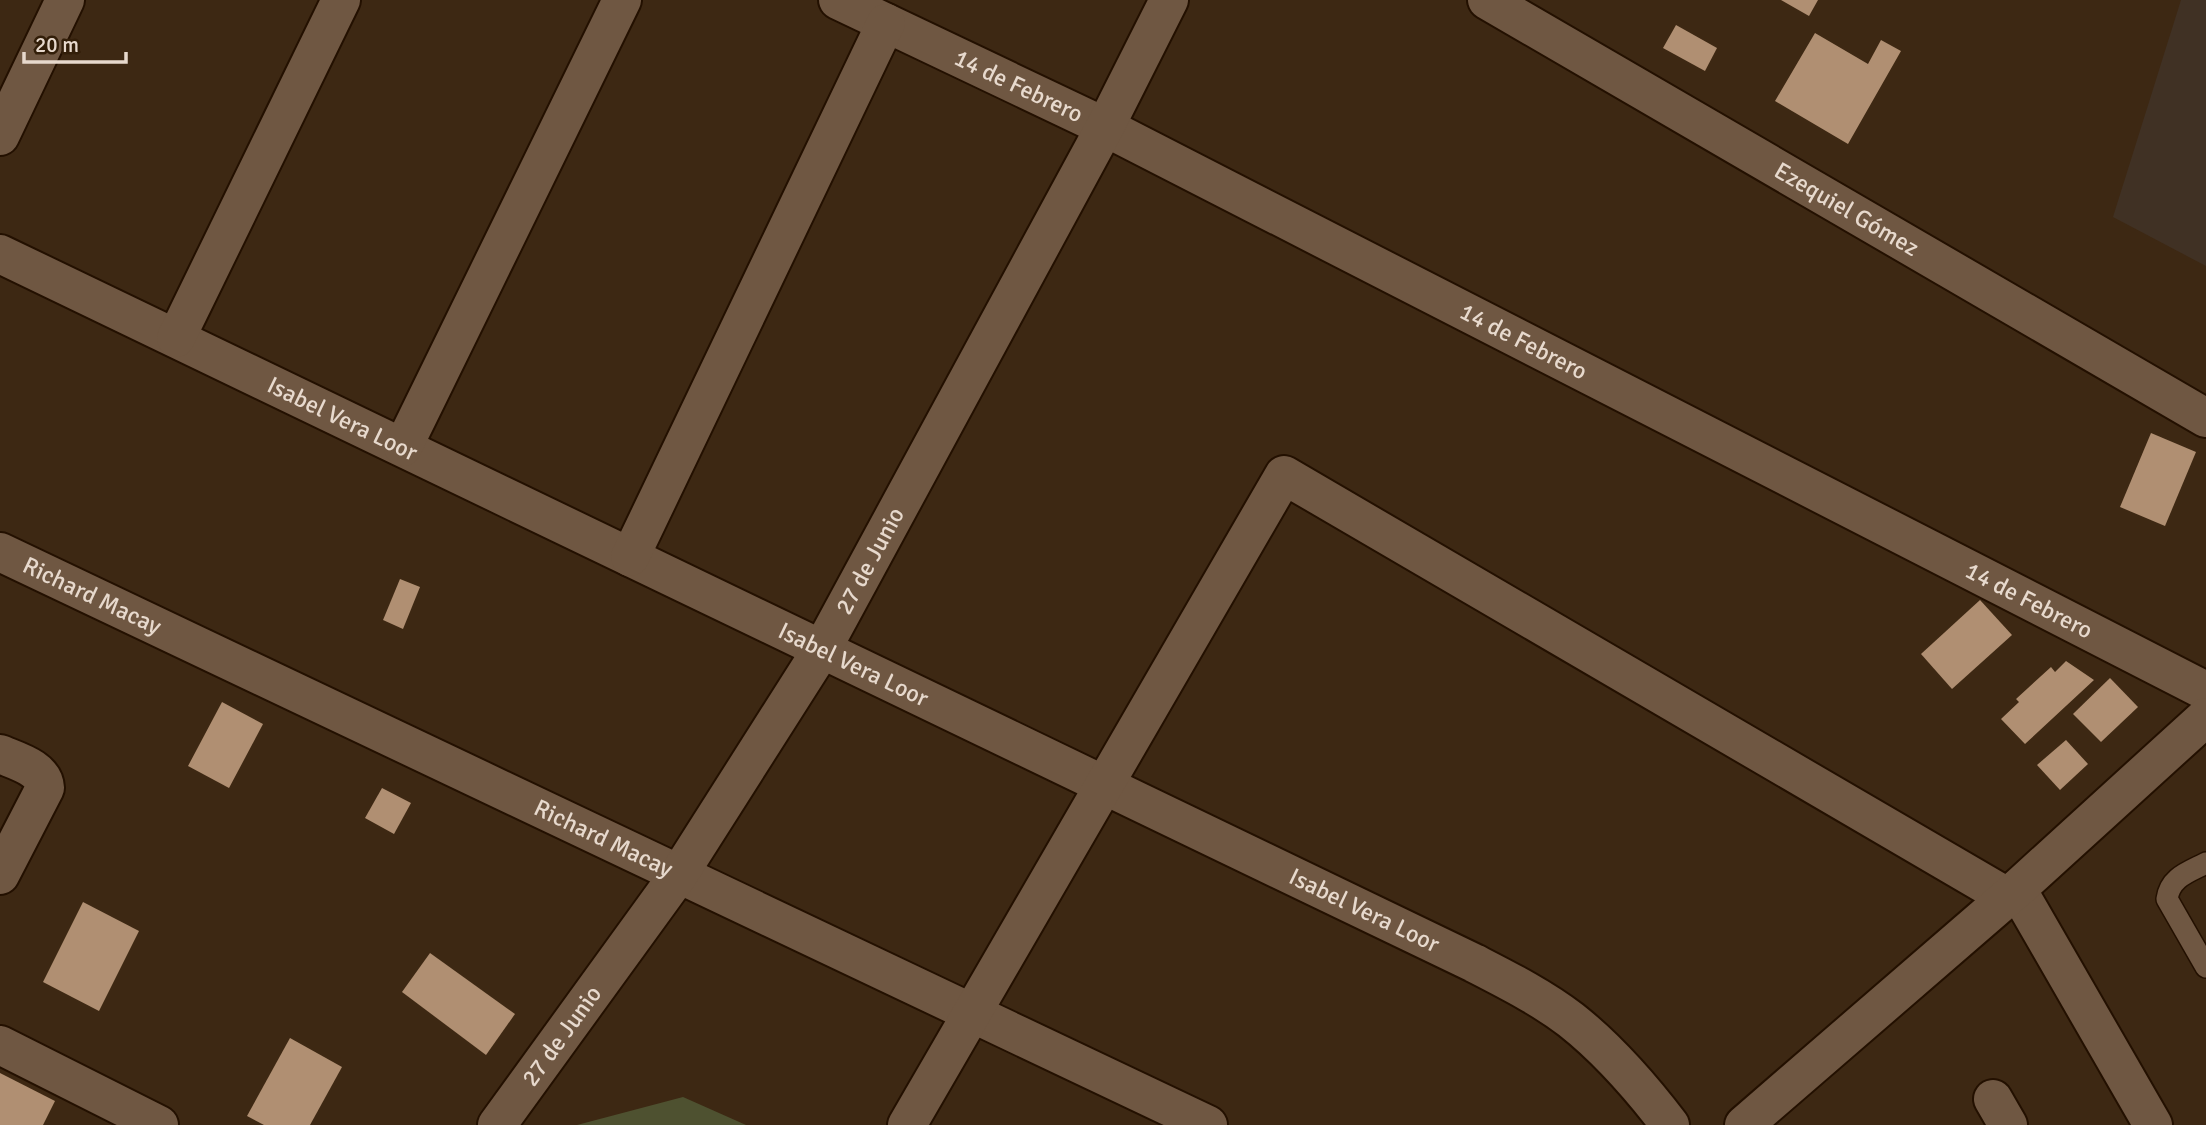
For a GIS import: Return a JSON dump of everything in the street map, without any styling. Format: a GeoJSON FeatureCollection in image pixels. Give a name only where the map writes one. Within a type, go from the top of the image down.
{"type":"FeatureCollection","features":[{"type":"Feature","properties":{"kind":"street"},"geometry":{"type":"LineString","coordinates":[[0,136],[65,0]]}},
{"type":"Feature","properties":{"kind":"street"},"geometry":{"type":"LineString","coordinates":[[176,338],[341,0]]}},
{"type":"Feature","properties":{"kind":"street"},"geometry":{"type":"LineString","coordinates":[[403,447],[622,0]]}},
{"type":"Feature","properties":{"kind":"street","name":"14 de Febrero"},"geometry":{"type":"LineString","coordinates":[[838,0],[1105,127],[2206,691]]}},
{"type":"Feature","properties":{"kind":"street","name":"27 de Junio"},"geometry":{"type":"LineString","coordinates":[[497,1125],[679,874],[822,649],[1105,127],[1169,0]]}},
{"type":"Feature","properties":{"kind":"street","name":"Ezequiel Gómez"},"geometry":{"type":"LineString","coordinates":[[1487,0],[2206,418]]}},
{"type":"Feature","properties":{"kind":"street"},"geometry":{"type":"LineString","coordinates":[[630,557],[886,23]]}},
{"type":"Feature","properties":{"kind":"street","name":"Isabel Vera Loor"},"geometry":{"type":"LineString","coordinates":[[0,254],[1527,990],[1571,1020],[1613,1059],[1670,1125]]}},
{"type":"Feature","properties":{"kind":"street"},"geometry":{"type":"LineString","coordinates":[[907,1125],[1284,475],[2012,893],[2153,1125]]}},
{"type":"Feature","properties":{"kind":"street","name":"Richard Macay"},"geometry":{"type":"LineString","coordinates":[[0,552],[1208,1125]]}},
{"type":"Feature","properties":{"kind":"street"},"geometry":{"type":"LineString","coordinates":[[1744,1125],[2012,893],[2206,717]]}},
{"type":"Feature","properties":{"kind":"street"},"geometry":{"type":"LineString","coordinates":[[0,754],[36,771],[45,783],[45,788],[0,875]]}},
{"type":"Feature","properties":{"kind":"street"},"geometry":{"type":"LineString","coordinates":[[0,1045],[156,1124]]}},
{"type":"Feature","properties":{"kind":"lane"},"geometry":{"type":"LineString","coordinates":[[2206,863],[2175,879],[2168,889],[2167,899],[2206,967]]}},
{"type":"Feature","properties":{"kind":"shaded area"},"geometry":{"type":"Polygon","coordinates":[[[2181,0],[2206,0],[2206,266],[2113,217],[2181,0]]]}},
{"type":"Feature","properties":{"kind":"green space"},"geometry":{"type":"Polygon","coordinates":[[[683,1097],[746,1125],[577,1125],[683,1097]]]}},
{"type":"Feature","properties":{"kind":"building"},"geometry":{"type":"Polygon","coordinates":[[[1781,0],[1818,0],[1809,16],[1781,0]]]}},
{"type":"Feature","properties":{"kind":"building"},"geometry":{"type":"Polygon","coordinates":[[[1676,25],[1717,48],[1705,71],[1663,48],[1676,25]]]}},
{"type":"Feature","properties":{"kind":"building"},"geometry":{"type":"Polygon","coordinates":[[[1815,33],[1868,64],[1881,40],[1901,51],[1848,144],[1775,101],[1815,33]]]}},
{"type":"Feature","properties":{"kind":"building"},"geometry":{"type":"Polygon","coordinates":[[[2151,433],[2196,452],[2165,526],[2120,507],[2151,433]]]}},
{"type":"Feature","properties":{"kind":"building"},"geometry":{"type":"Polygon","coordinates":[[[400,579],[420,587],[403,629],[383,620],[400,579]]]}},
{"type":"Feature","properties":{"kind":"building"},"geometry":{"type":"Polygon","coordinates":[[[1980,600],[2012,635],[1952,689],[1921,654],[1980,600]]]}},
{"type":"Feature","properties":{"kind":"building"},"geometry":{"type":"Polygon","coordinates":[[[2066,661],[2094,680],[2025,744],[2001,719],[2019,702],[2016,699],[2051,667],[2055,672],[2066,661]]]}},
{"type":"Feature","properties":{"kind":"building"},"geometry":{"type":"Polygon","coordinates":[[[2110,678],[2138,707],[2101,742],[2073,714],[2110,678]]]}},
{"type":"Feature","properties":{"kind":"building"},"geometry":{"type":"Polygon","coordinates":[[[222,702],[263,724],[229,788],[188,766],[222,702]]]}},
{"type":"Feature","properties":{"kind":"building"},"geometry":{"type":"Polygon","coordinates":[[[2066,740],[2088,764],[2060,790],[2037,765],[2066,740]]]}},
{"type":"Feature","properties":{"kind":"building"},"geometry":{"type":"Polygon","coordinates":[[[382,788],[411,803],[394,834],[365,818],[382,788]]]}},
{"type":"Feature","properties":{"kind":"building"},"geometry":{"type":"Polygon","coordinates":[[[83,902],[139,931],[99,1011],[43,982],[83,902]]]}},
{"type":"Feature","properties":{"kind":"building"},"geometry":{"type":"Polygon","coordinates":[[[430,953],[515,1014],[486,1055],[402,992],[430,953]]]}},
{"type":"Feature","properties":{"kind":"building"},"geometry":{"type":"Polygon","coordinates":[[[290,1038],[342,1067],[310,1125],[264,1125],[247,1116],[290,1038]]]}},
{"type":"Feature","properties":{"kind":"building"},"geometry":{"type":"Polygon","coordinates":[[[0,1073],[55,1101],[43,1125],[0,1125],[0,1073]]]}}]}
